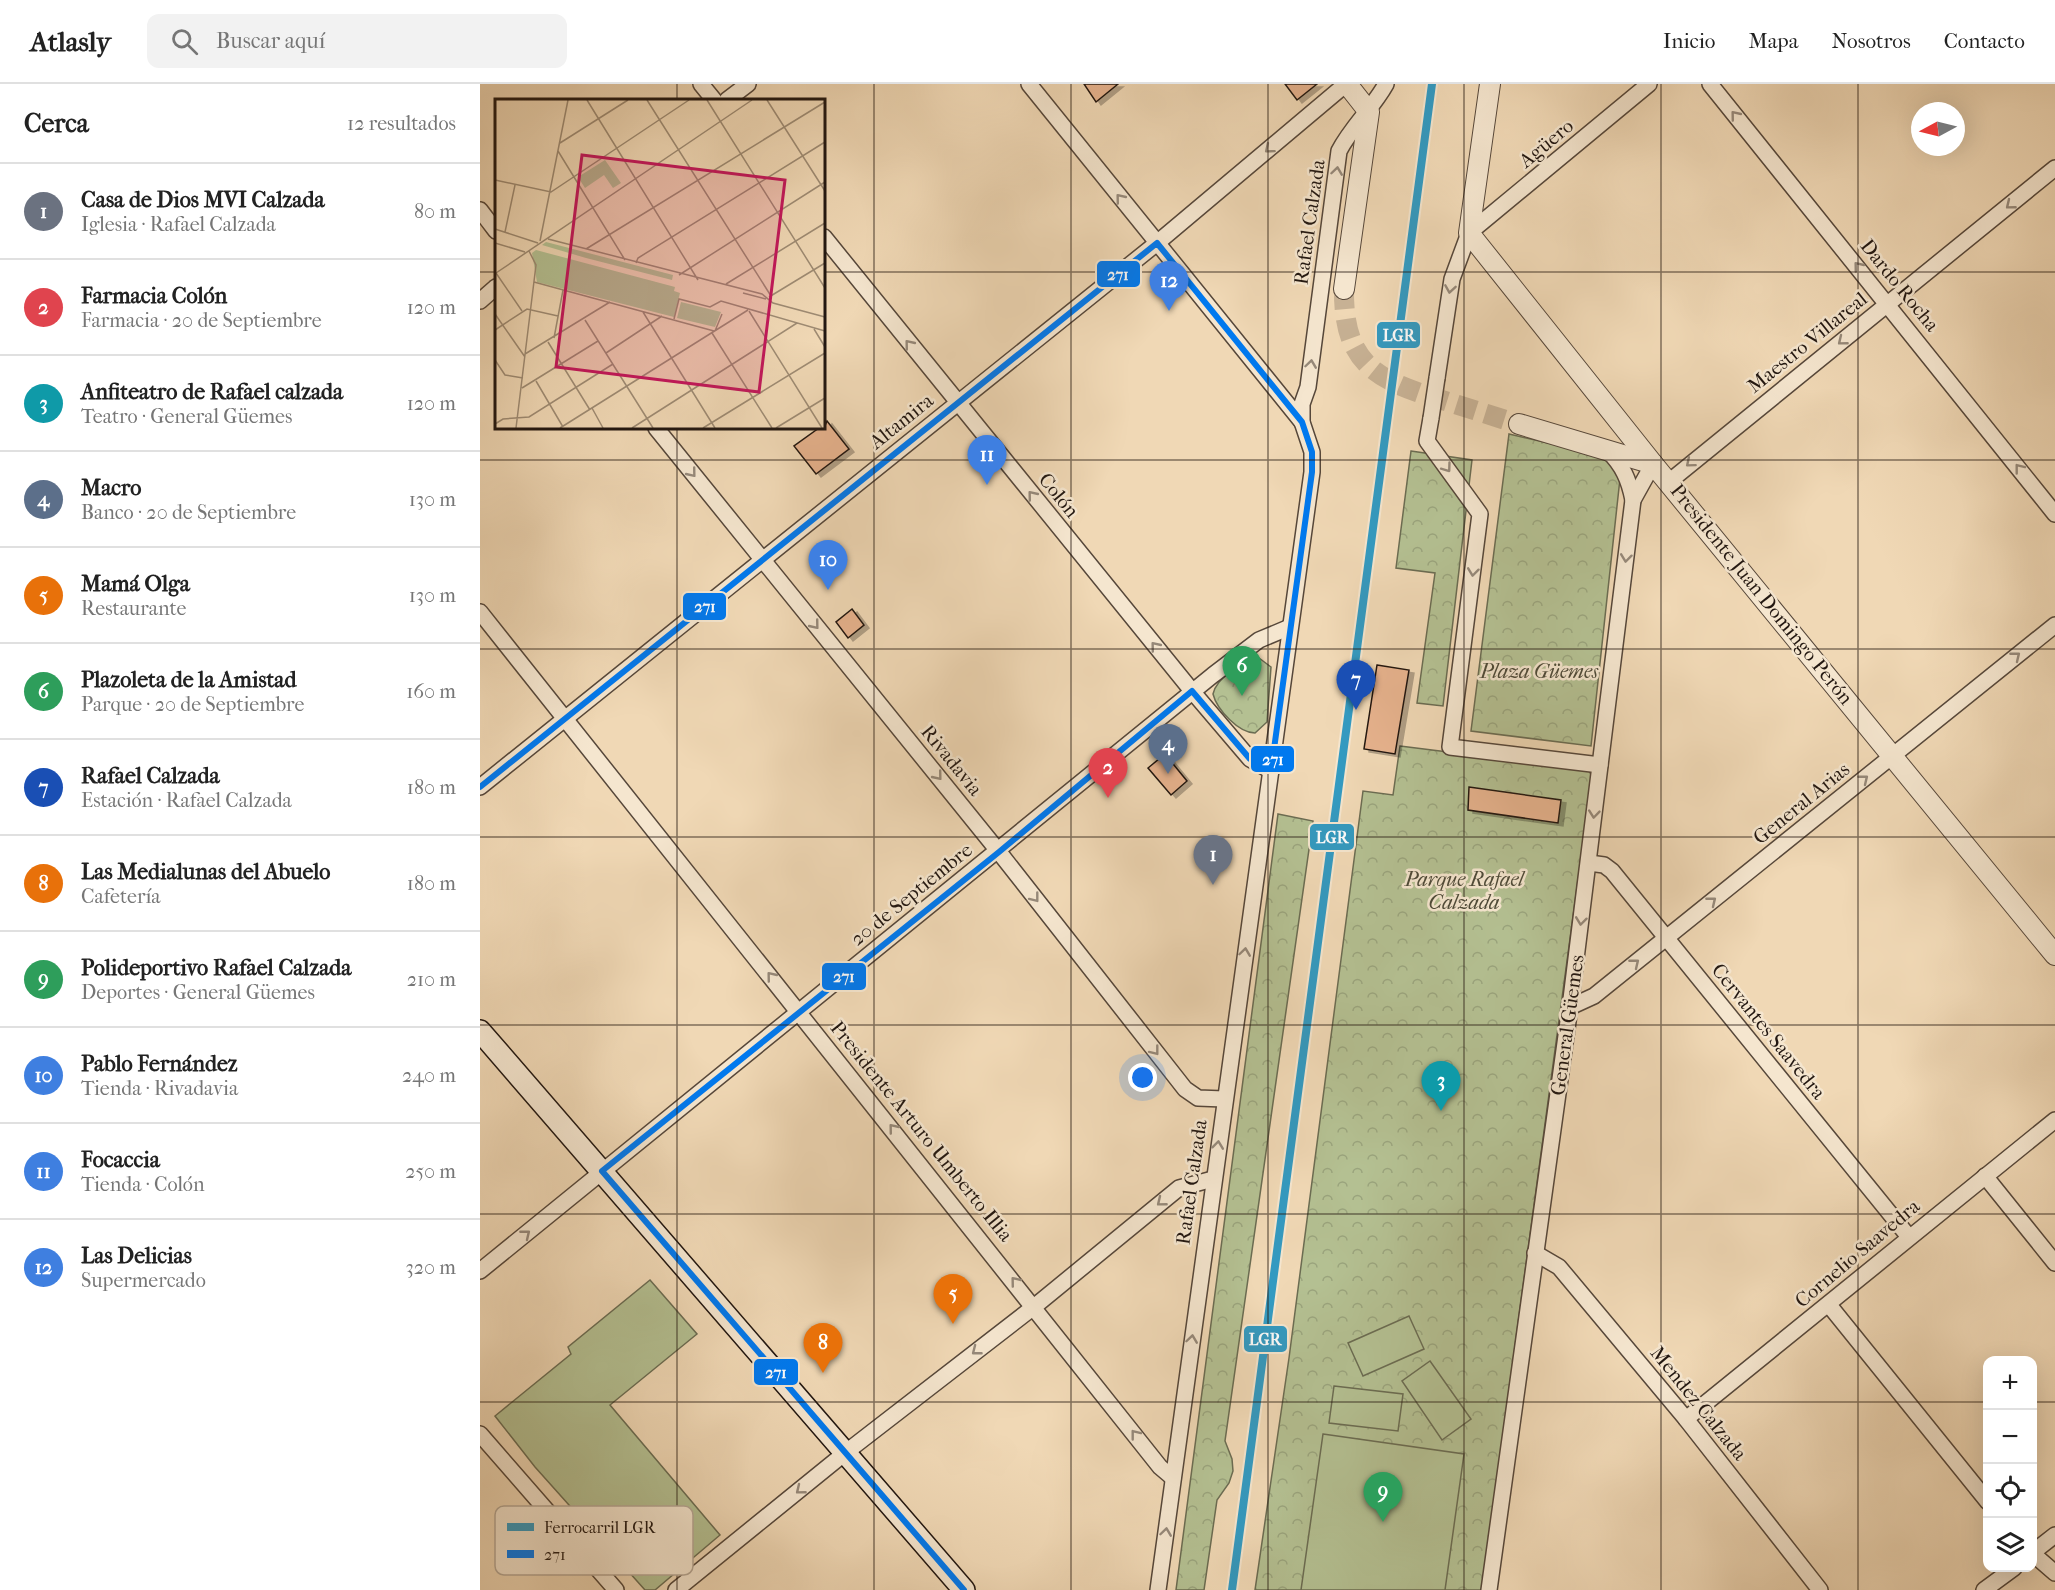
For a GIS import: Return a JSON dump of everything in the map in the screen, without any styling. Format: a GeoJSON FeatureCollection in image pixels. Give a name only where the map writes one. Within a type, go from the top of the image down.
{"type":"FeatureCollection","features":[{"type":"Feature","properties":{"kind":"main road"},"geometry":{"type":"LineString","coordinates":[[480,1031],[964,1590]]}},
{"type":"Feature","properties":{"kind":"street"},"geometry":{"type":"LineString","coordinates":[[701,84],[713,99]]}},
{"type":"Feature","properties":{"kind":"street"},"geometry":{"type":"LineString","coordinates":[[727,99],[747,84]]}},
{"type":"Feature","properties":{"kind":"street"},"geometry":{"type":"LineString","coordinates":[[1029,84],[1302,422]]}},
{"type":"Feature","properties":{"kind":"street"},"geometry":{"type":"LineString","coordinates":[[1344,289],[1368,112],[1346,84]]}},
{"type":"Feature","properties":{"kind":"street","name":"Altamira"},"geometry":{"type":"LineString","coordinates":[[480,787],[1157,243],[1346,84]]}},
{"type":"Feature","properties":{"kind":"street","name":"Rafael Calzada"},"geometry":{"type":"LineString","coordinates":[[1158,1590],[1312,472],[1312,452],[1302,422],[1339,151],[1351,129],[1368,112],[1386,84]]}},
{"type":"Feature","properties":{"kind":"street"},"geometry":{"type":"LineString","coordinates":[[1490,84],[1469,233],[1452,279],[1427,441],[1480,514],[1450,747],[1600,765]]}},
{"type":"Feature","properties":{"kind":"street","name":"Agüero"},"geometry":{"type":"LineString","coordinates":[[1469,233],[1649,84]]}},
{"type":"Feature","properties":{"kind":"street","name":"Dardo Rocha"},"geometry":{"type":"LineString","coordinates":[[1710,84],[2055,514]]}},
{"type":"Feature","properties":{"kind":"street","name":"Maestro Villareal"},"geometry":{"type":"LineString","coordinates":[[1670,481],[2055,168]]}},
{"type":"Feature","properties":{"kind":"street"},"geometry":{"type":"LineString","coordinates":[[480,210],[495,230]]}},
{"type":"Feature","properties":{"kind":"street","name":"Presidente Juan Domingo Perón"},"geometry":{"type":"LineString","coordinates":[[1469,233],[1653,464],[1670,481],[2055,955]]}},
{"type":"Feature","properties":{"kind":"street","name":"Colón"},"geometry":{"type":"LineString","coordinates":[[825,238],[1192,692],[1250,759],[1271,771]]}},
{"type":"Feature","properties":{"kind":"street"},"geometry":{"type":"LineString","coordinates":[[480,301],[495,288]]}},
{"type":"Feature","properties":{"kind":"street"},"geometry":{"type":"LineString","coordinates":[[1519,424],[1653,464]]}},
{"type":"Feature","properties":{"kind":"street","name":"Rivadavia"},"geometry":{"type":"LineString","coordinates":[[657,429],[999,852],[1185,1089],[1198,1098],[1224,1099]]}},
{"type":"Feature","properties":{"kind":"street"},"geometry":{"type":"LineString","coordinates":[[1607,450],[1620,463],[1629,480],[1633,500]]}},
{"type":"Feature","properties":{"kind":"street","name":"General Güemes"},"geometry":{"type":"LineString","coordinates":[[1489,1590],[1570,1007],[1633,500],[1653,464]]}},
{"type":"Feature","properties":{"kind":"street","name":"Presidente Arturo Umberto Illia"},"geometry":{"type":"LineString","coordinates":[[480,612],[1035,1306],[1160,1467],[1173,1478]]}},
{"type":"Feature","properties":{"kind":"street","name":"General Arias"},"geometry":{"type":"LineString","coordinates":[[1570,1007],[1594,996],[2055,625]]}},
{"type":"Feature","properties":{"kind":"street","name":"20 de Septiembre"},"geometry":{"type":"LineString","coordinates":[[480,1271],[799,1010],[999,852],[1192,692],[1259,640],[1290,627]]}},
{"type":"Feature","properties":{"kind":"street","name":"Cervantes Saavedra"},"geometry":{"type":"LineString","coordinates":[[1589,862],[1604,865],[1612,871],[1909,1237]]}},
{"type":"Feature","properties":{"kind":"street","name":"Cornelio Saavedra"},"geometry":{"type":"LineString","coordinates":[[1686,1419],[2055,1119]]}},
{"type":"Feature","properties":{"kind":"street"},"geometry":{"type":"LineString","coordinates":[[1986,1176],[2055,1263]]}},
{"type":"Feature","properties":{"kind":"street"},"geometry":{"type":"LineString","coordinates":[[676,1590],[846,1453],[1035,1306],[1179,1188],[1213,1179]]}},
{"type":"Feature","properties":{"kind":"street","name":"Mendez Calzada"},"geometry":{"type":"LineString","coordinates":[[1535,1253],[1559,1267],[1686,1419],[1820,1590]]}},
{"type":"Feature","properties":{"kind":"street"},"geometry":{"type":"LineString","coordinates":[[1829,1305],[1983,1496]]}},
{"type":"Feature","properties":{"kind":"street"},"geometry":{"type":"LineString","coordinates":[[480,1434],[542,1506]]}},
{"type":"Feature","properties":{"kind":"street"},"geometry":{"type":"LineString","coordinates":[[2037,1550],[2055,1535]]}},
{"type":"Feature","properties":{"kind":"street"},"geometry":{"type":"LineString","coordinates":[[2037,1557],[2055,1573]]}},
{"type":"Feature","properties":{"kind":"street"},"geometry":{"type":"LineString","coordinates":[[1984,1590],[2009,1572]]}},
{"type":"Feature","properties":{"kind":"street"},"geometry":{"type":"LineString","coordinates":[[602,1575],[615,1590]]}},
{"type":"Feature","properties":{"kind":"green space","name":"Plaza Güemes"},"geometry":{"type":"Polygon","coordinates":[[[1509,434],[1622,460],[1591,746],[1471,731],[1509,434]]]}},
{"type":"Feature","properties":{"kind":"green space"},"geometry":{"type":"Polygon","coordinates":[[[1411,451],[1472,460],[1443,706],[1417,703],[1435,573],[1396,568],[1411,451]]]}},
{"type":"Feature","properties":{"kind":"green space"},"geometry":{"type":"Polygon","coordinates":[[[1259,658],[1271,667],[1267,722],[1255,733],[1242,729],[1230,720],[1219,707],[1213,694],[1219,682],[1232,670],[1259,658]]]}},
{"type":"Feature","properties":{"kind":"green space","name":"Parque Rafael Calzada"},"geometry":{"type":"Polygon","coordinates":[[[1400,746],[1577,768],[1589,771],[1592,776],[1482,1590],[1255,1590],[1289,1358],[1363,791],[1393,795],[1400,746]]]}},
{"type":"Feature","properties":{"kind":"green space"},"geometry":{"type":"Polygon","coordinates":[[[1278,814],[1313,821],[1225,1441],[1232,1459],[1233,1471],[1229,1483],[1217,1500],[1204,1590],[1176,1590],[1278,814]]]}},
{"type":"Feature","properties":{"kind":"green space"},"geometry":{"type":"Polygon","coordinates":[[[650,1280],[697,1334],[610,1405],[720,1535],[693,1558],[693,1506],[570,1506],[535,1467],[495,1416],[571,1354],[568,1347],[650,1280]]]}},
{"type":"Feature","properties":{"kind":"green space"},"geometry":{"type":"Polygon","coordinates":[[[1409,1316],[1424,1349],[1363,1376],[1348,1343],[1409,1316]]]}},
{"type":"Feature","properties":{"kind":"green space"},"geometry":{"type":"Polygon","coordinates":[[[1430,1361],[1471,1419],[1442,1440],[1402,1381],[1430,1361]]]}},
{"type":"Feature","properties":{"kind":"green space"},"geometry":{"type":"Polygon","coordinates":[[[1334,1386],[1403,1394],[1398,1431],[1329,1423],[1334,1386]]]}},
{"type":"Feature","properties":{"kind":"green space"},"geometry":{"type":"Polygon","coordinates":[[[1323,1434],[1464,1454],[1445,1590],[1301,1590],[1323,1434]]]}},
{"type":"Feature","properties":{"kind":"green space"},"geometry":{"type":"Polygon","coordinates":[[[632,1575],[673,1575],[655,1590],[645,1590],[632,1575]]]}},
{"type":"Feature","properties":{"kind":"building"},"geometry":{"type":"Polygon","coordinates":[[[1084,84],[1118,84],[1096,102],[1084,84]]]}},
{"type":"Feature","properties":{"kind":"building"},"geometry":{"type":"Polygon","coordinates":[[[1285,84],[1317,84],[1297,100],[1285,84]]]}},
{"type":"Feature","properties":{"kind":"building"},"geometry":{"type":"Polygon","coordinates":[[[827,421],[849,449],[816,474],[794,446],[818,429],[825,429],[827,421]]]}},
{"type":"Feature","properties":{"kind":"building"},"geometry":{"type":"Polygon","coordinates":[[[852,609],[864,625],[848,638],[836,622],[852,609]]]}},
{"type":"Feature","properties":{"kind":"building"},"geometry":{"type":"Polygon","coordinates":[[[1377,665],[1409,670],[1395,754],[1364,749],[1377,665]]]}},
{"type":"Feature","properties":{"kind":"building"},"geometry":{"type":"Polygon","coordinates":[[[1165,754],[1187,781],[1171,795],[1148,768],[1165,754]]]}},
{"type":"Feature","properties":{"kind":"building"},"geometry":{"type":"Polygon","coordinates":[[[1469,787],[1561,800],[1558,823],[1468,810],[1469,787]]]}},
{"type":"Feature","properties":{"kind":"tunnel"},"geometry":{"type":"LineString","coordinates":[[1344,289],[1349,334],[1357,351],[1367,364],[1381,375],[1417,392],[1519,424]]}},
{"type":"Feature","properties":{"kind":"rail line","name":"LGR"},"geometry":{"type":"LineString","coordinates":[[1232,1590],[1432,84]]}},
{"type":"Feature","properties":{"kind":"transit line","name":"271"},"geometry":{"type":"LineString","coordinates":[[480,787],[1157,243],[1302,422],[1312,452],[1312,472],[1271,771],[1250,759],[1192,691],[999,852],[602,1171],[964,1590]]}},
{"type":"Feature","properties":{"kind":"place","name":"Las Delicias"},"geometry":{"type":"Point","coordinates":[1169,311]}},
{"type":"Feature","properties":{"kind":"place","name":"Focaccia"},"geometry":{"type":"Point","coordinates":[987,485]}},
{"type":"Feature","properties":{"kind":"place","name":"Pablo Fernández"},"geometry":{"type":"Point","coordinates":[828,590]}},
{"type":"Feature","properties":{"kind":"place","name":"Plazoleta de la Amistad"},"geometry":{"type":"Point","coordinates":[1242,696]}},
{"type":"Feature","properties":{"kind":"place","name":"Rafael Calzada"},"geometry":{"type":"Point","coordinates":[1356,710]}},
{"type":"Feature","properties":{"kind":"place","name":"Macro"},"geometry":{"type":"Point","coordinates":[1168,774]}},
{"type":"Feature","properties":{"kind":"place","name":"Farmacia Colón"},"geometry":{"type":"Point","coordinates":[1108,798]}},
{"type":"Feature","properties":{"kind":"place","name":"Casa de Dios MVI Calzada"},"geometry":{"type":"Point","coordinates":[1213,885]}},
{"type":"Feature","properties":{"kind":"place","name":"Anfiteatro de Rafael calzada"},"geometry":{"type":"Point","coordinates":[1441,1111]}},
{"type":"Feature","properties":{"kind":"place","name":"Mamá Olga"},"geometry":{"type":"Point","coordinates":[953,1324]}},
{"type":"Feature","properties":{"kind":"place","name":"Las Medialunas del Abuelo"},"geometry":{"type":"Point","coordinates":[823,1373]}},
{"type":"Feature","properties":{"kind":"place","name":"Polideportivo Rafael Calzada"},"geometry":{"type":"Point","coordinates":[1383,1522]}}]}
